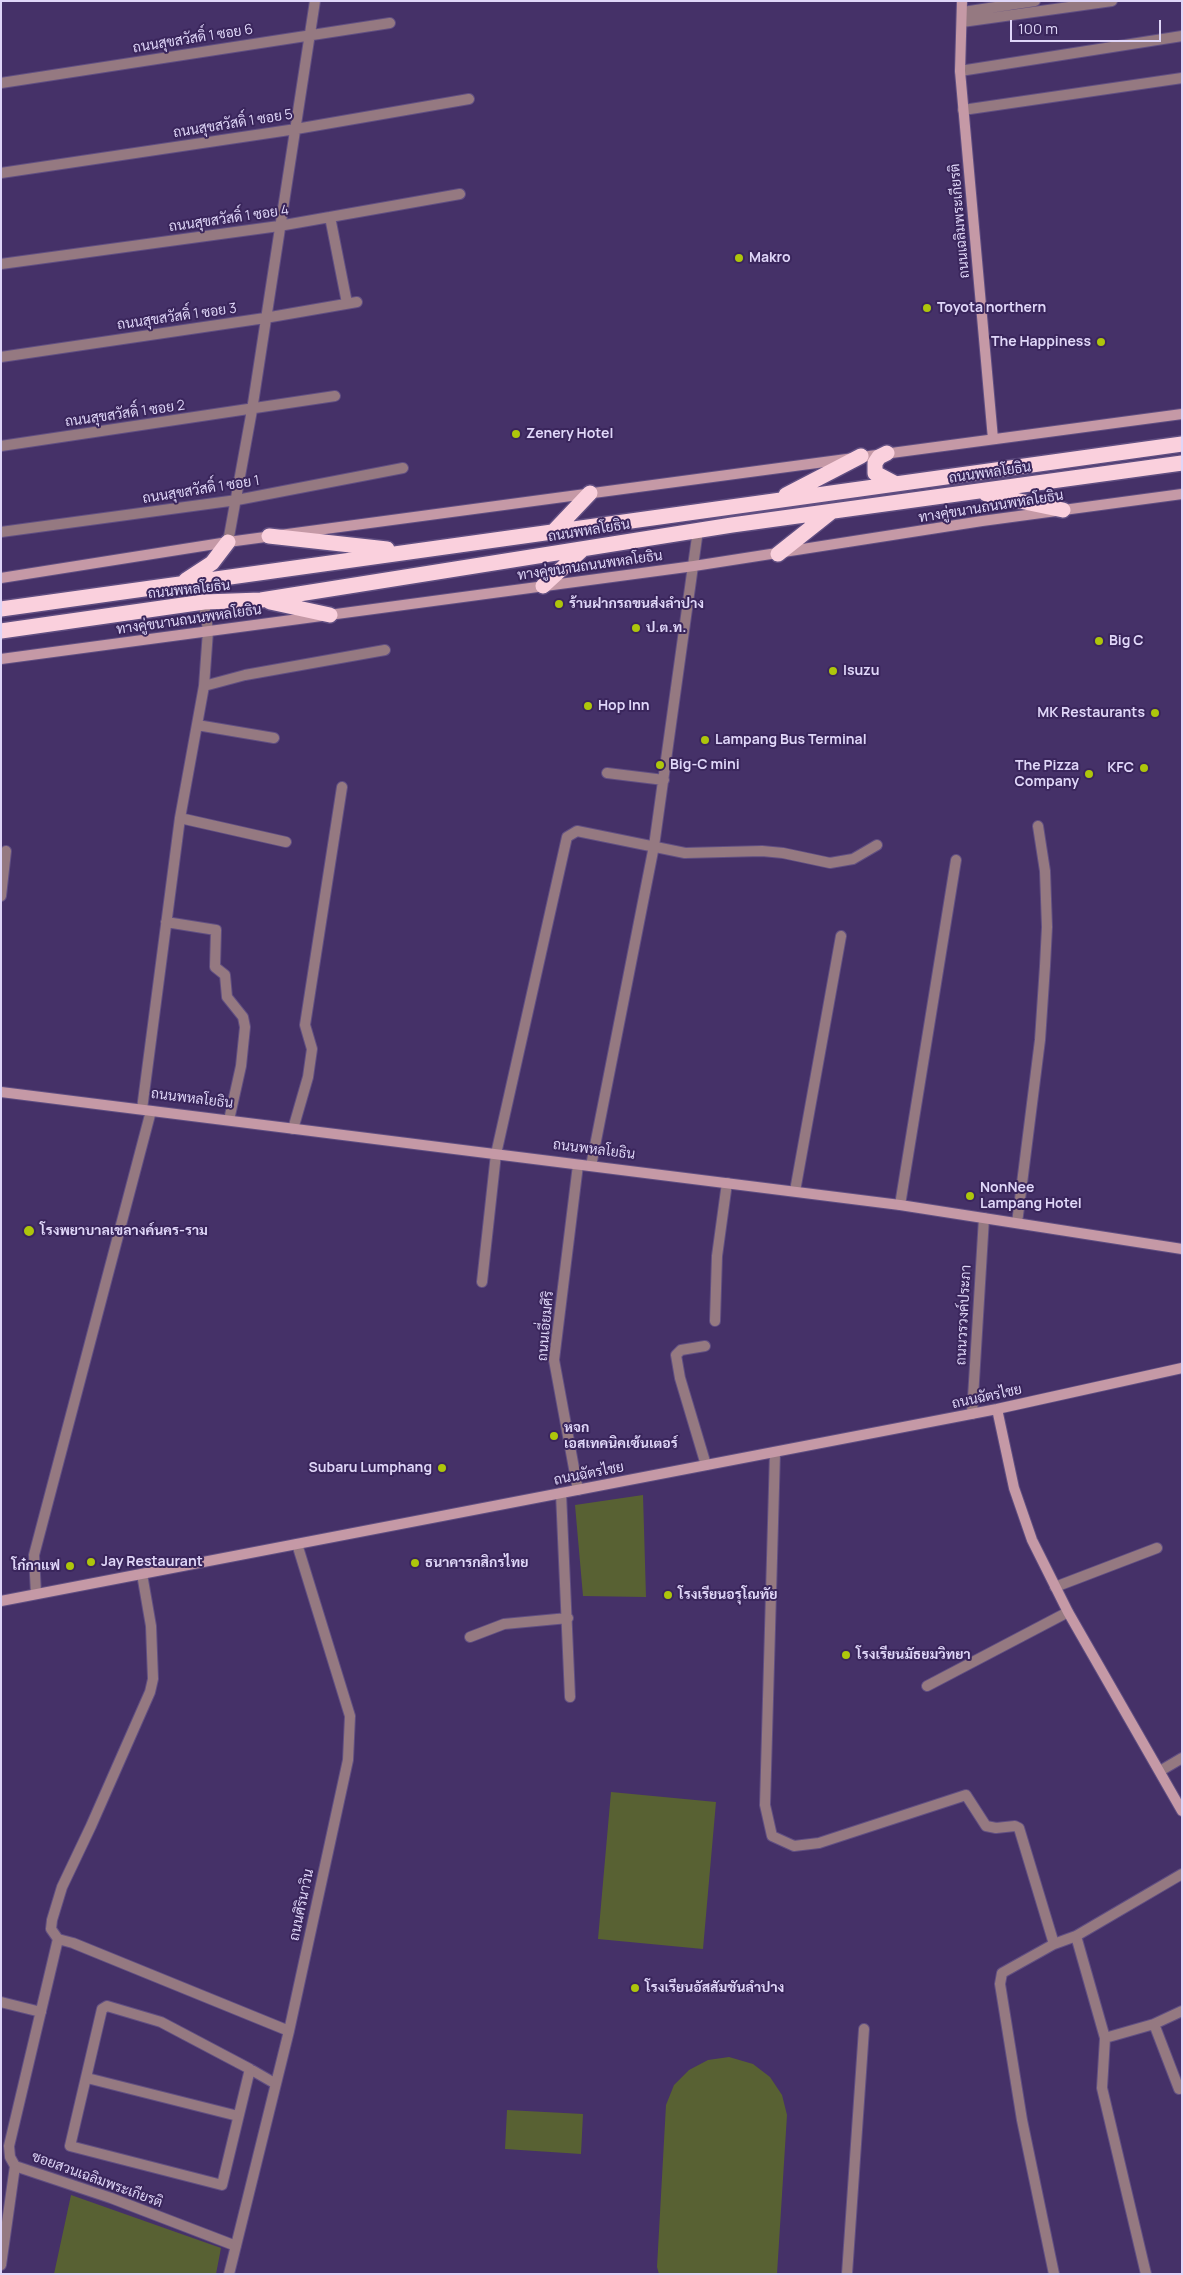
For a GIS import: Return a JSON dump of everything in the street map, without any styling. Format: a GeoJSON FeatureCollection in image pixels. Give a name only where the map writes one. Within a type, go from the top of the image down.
{"type":"FeatureCollection","features":[{"type":"Feature","properties":{"kind":"highway","name":"ถนนพหลโยธิน"},"geometry":{"type":"LineString","coordinates":[[1,609],[1182,444]]}},
{"type":"Feature","properties":{"kind":"highway"},"geometry":{"type":"LineString","coordinates":[[888,453],[879,456],[875,463],[874,473],[894,483]]}},
{"type":"Feature","properties":{"kind":"highway"},"geometry":{"type":"LineString","coordinates":[[776,500],[861,456]]}},
{"type":"Feature","properties":{"kind":"highway","name":"ถนนพหลโยธิน"},"geometry":{"type":"LineString","coordinates":[[1,631],[204,602],[261,600],[698,530],[1182,463]]}},
{"type":"Feature","properties":{"kind":"highway"},"geometry":{"type":"LineString","coordinates":[[973,492],[1063,510]]}},
{"type":"Feature","properties":{"kind":"highway"},"geometry":{"type":"LineString","coordinates":[[554,531],[590,493]]}},
{"type":"Feature","properties":{"kind":"highway"},"geometry":{"type":"LineString","coordinates":[[784,553],[832,511]]}},
{"type":"Feature","properties":{"kind":"highway"},"geometry":{"type":"LineString","coordinates":[[695,512],[698,530]]}},
{"type":"Feature","properties":{"kind":"highway"},"geometry":{"type":"LineString","coordinates":[[269,536],[410,551]]}},
{"type":"Feature","properties":{"kind":"highway"},"geometry":{"type":"LineString","coordinates":[[180,584],[212,563],[228,542]]}},
{"type":"Feature","properties":{"kind":"highway"},"geometry":{"type":"LineString","coordinates":[[543,586],[583,548]]}},
{"type":"Feature","properties":{"kind":"highway"},"geometry":{"type":"LineString","coordinates":[[261,600],[330,615]]}},
{"type":"Feature","properties":{"kind":"main road","name":"ถนนเฉลิมพระเกียรติ"},"geometry":{"type":"LineString","coordinates":[[962,12],[960,71],[993,438]]}},
{"type":"Feature","properties":{"kind":"main road"},"geometry":{"type":"LineString","coordinates":[[1,578],[269,536],[1182,414]]}},
{"type":"Feature","properties":{"kind":"main road","name":"ทางคู่ขนานถนนพหลโยธิน"},"geometry":{"type":"LineString","coordinates":[[1,659],[694,566],[1063,510],[1182,494]]}},
{"type":"Feature","properties":{"kind":"main road","name":"ถนนพหลโยธิน"},"geometry":{"type":"LineString","coordinates":[[1,1092],[900,1205],[1182,1249]]}},
{"type":"Feature","properties":{"kind":"main road","name":"ถนนฉัตรไชย"},"geometry":{"type":"LineString","coordinates":[[1,1601],[972,1414],[1182,1368]]}},
{"type":"Feature","properties":{"kind":"main road"},"geometry":{"type":"LineString","coordinates":[[997,1409],[1014,1488],[1032,1540],[1068,1612],[1182,1811]]}},
{"type":"Feature","properties":{"kind":"street"},"geometry":{"type":"LineString","coordinates":[[228,542],[252,410],[315,1]]}},
{"type":"Feature","properties":{"kind":"street"},"geometry":{"type":"LineString","coordinates":[[962,12],[1035,1]]}},
{"type":"Feature","properties":{"kind":"street"},"geometry":{"type":"LineString","coordinates":[[962,12],[1110,1]]}},
{"type":"Feature","properties":{"kind":"street","name":"ถนนสุขสวัสดิ์ 1 ซอย 6"},"geometry":{"type":"LineString","coordinates":[[1,83],[390,23]]}},
{"type":"Feature","properties":{"kind":"street"},"geometry":{"type":"LineString","coordinates":[[960,71],[1182,36]]}},
{"type":"Feature","properties":{"kind":"street"},"geometry":{"type":"LineString","coordinates":[[963,110],[1182,78]]}},
{"type":"Feature","properties":{"kind":"street","name":"ถนนสุขสวัสดิ์ 1 ซอย 5"},"geometry":{"type":"LineString","coordinates":[[1,173],[296,129],[469,100]]}},
{"type":"Feature","properties":{"kind":"street","name":"ถนนสุขสวัสดิ์ 1 ซอย 4"},"geometry":{"type":"LineString","coordinates":[[1,264],[279,226],[460,194]]}},
{"type":"Feature","properties":{"kind":"street","name":"ถนนสุขสวัสดิ์ 1 ซอย 3"},"geometry":{"type":"LineString","coordinates":[[1,357],[265,318],[352,302],[330,217]]}},
{"type":"Feature","properties":{"kind":"street","name":"ถนนสุขสวัสดิ์ 1 ซอย 2"},"geometry":{"type":"LineString","coordinates":[[1,446],[336,396]]}},
{"type":"Feature","properties":{"kind":"street","name":"ถนนสุขสวัสดิ์ 1 ซอย 1"},"geometry":{"type":"LineString","coordinates":[[1,532],[237,500],[404,468]]}},
{"type":"Feature","properties":{"kind":"street"},"geometry":{"type":"LineString","coordinates":[[590,1166],[654,846],[698,530]]}},
{"type":"Feature","properties":{"kind":"street"},"geometry":{"type":"LineString","coordinates":[[36,1594],[34,1555],[146,1110],[166,922],[180,818],[204,686],[208,631],[204,602]]}},
{"type":"Feature","properties":{"kind":"street"},"geometry":{"type":"LineString","coordinates":[[204,686],[246,674],[385,650]]}},
{"type":"Feature","properties":{"kind":"street"},"geometry":{"type":"LineString","coordinates":[[197,725],[274,738]]}},
{"type":"Feature","properties":{"kind":"street"},"geometry":{"type":"LineString","coordinates":[[608,773],[664,780]]}},
{"type":"Feature","properties":{"kind":"street"},"geometry":{"type":"LineString","coordinates":[[293,1129],[308,1077],[312,1049],[305,1025],[342,788]]}},
{"type":"Feature","properties":{"kind":"street"},"geometry":{"type":"LineString","coordinates":[[180,818],[286,842]]}},
{"type":"Feature","properties":{"kind":"street"},"geometry":{"type":"LineString","coordinates":[[1017,1223],[1040,1040],[1047,937],[1045,871],[1038,826]]}},
{"type":"Feature","properties":{"kind":"street"},"geometry":{"type":"LineString","coordinates":[[482,1282],[496,1154],[568,837],[577,831],[685,852],[783,853],[830,863],[853,859],[878,845]]}},
{"type":"Feature","properties":{"kind":"street"},"geometry":{"type":"LineString","coordinates":[[1,896],[6,851]]}},
{"type":"Feature","properties":{"kind":"street"},"geometry":{"type":"LineString","coordinates":[[900,1205],[956,860]]}},
{"type":"Feature","properties":{"kind":"street"},"geometry":{"type":"LineString","coordinates":[[166,922],[216,930],[216,967],[225,975],[227,998],[243,1017],[245,1027],[241,1066],[229,1120]]}},
{"type":"Feature","properties":{"kind":"street"},"geometry":{"type":"LineString","coordinates":[[794,1192],[841,936]]}},
{"type":"Feature","properties":{"kind":"street","name":"ถนนเอี่ยมศิริ"},"geometry":{"type":"LineString","coordinates":[[578,1165],[554,1360],[578,1490]]}},
{"type":"Feature","properties":{"kind":"street"},"geometry":{"type":"LineString","coordinates":[[715,1321],[717,1256],[727,1183]]}},
{"type":"Feature","properties":{"kind":"street","name":"ถนนวรวงค์ประภา"},"geometry":{"type":"LineString","coordinates":[[972,1414],[984,1218]]}},
{"type":"Feature","properties":{"kind":"street"},"geometry":{"type":"LineString","coordinates":[[705,1346],[681,1350],[676,1355],[680,1378],[706,1465]]}},
{"type":"Feature","properties":{"kind":"street"},"geometry":{"type":"LineString","coordinates":[[775,1452],[764,1805],[772,1836],[794,1846],[819,1843],[966,1795],[986,1826],[996,1828],[1015,1826],[1019,1828],[1054,1944]]}},
{"type":"Feature","properties":{"kind":"street"},"geometry":{"type":"LineString","coordinates":[[560,1493],[568,1618],[570,1697]]}},
{"type":"Feature","properties":{"kind":"street","name":"ถนนศิรินาวิน"},"geometry":{"type":"LineString","coordinates":[[229,2274],[289,2031],[348,1760],[350,1716],[297,1544]]}},
{"type":"Feature","properties":{"kind":"street"},"geometry":{"type":"LineString","coordinates":[[1055,1588],[1157,1548]]}},
{"type":"Feature","properties":{"kind":"street"},"geometry":{"type":"LineString","coordinates":[[142,1574],[151,1626],[153,1679],[150,1692],[62,1887],[51,1929],[58,1939],[73,1943],[289,2031]]}},
{"type":"Feature","properties":{"kind":"street"},"geometry":{"type":"LineString","coordinates":[[927,1686],[1068,1612]]}},
{"type":"Feature","properties":{"kind":"street"},"geometry":{"type":"LineString","coordinates":[[470,1637],[504,1624],[568,1618]]}},
{"type":"Feature","properties":{"kind":"street"},"geometry":{"type":"LineString","coordinates":[[1160,1771],[1182,1758]]}},
{"type":"Feature","properties":{"kind":"street"},"geometry":{"type":"LineString","coordinates":[[1054,2274],[1022,2120],[1000,1984],[1002,1973],[1054,1944],[1076,1936],[1182,1874]]}},
{"type":"Feature","properties":{"kind":"street"},"geometry":{"type":"LineString","coordinates":[[1076,1936],[1105,2038],[1102,2088],[1146,2274]]}},
{"type":"Feature","properties":{"kind":"street"},"geometry":{"type":"LineString","coordinates":[[15,2166],[10,2157],[9,2146],[58,1939]]}},
{"type":"Feature","properties":{"kind":"street"},"geometry":{"type":"LineString","coordinates":[[1,2002],[42,2012]]}},
{"type":"Feature","properties":{"kind":"street"},"geometry":{"type":"LineString","coordinates":[[250,2069],[222,2185],[70,2146],[102,2009],[107,2006],[161,2022],[250,2069],[276,2084]]}},
{"type":"Feature","properties":{"kind":"street"},"geometry":{"type":"LineString","coordinates":[[1105,2038],[1154,2024],[1182,2011]]}},
{"type":"Feature","properties":{"kind":"street"},"geometry":{"type":"LineString","coordinates":[[1154,2024],[1161,2047],[1179,2089]]}},
{"type":"Feature","properties":{"kind":"street"},"geometry":{"type":"LineString","coordinates":[[848,2274],[864,2029]]}},
{"type":"Feature","properties":{"kind":"street"},"geometry":{"type":"LineString","coordinates":[[87,2078],[238,2116]]}},
{"type":"Feature","properties":{"kind":"street","name":"ซอยสวนเฉลิมพระเกียรติ"},"geometry":{"type":"LineString","coordinates":[[1,2265],[15,2166],[111,2198],[236,2246]]}},
{"type":"Feature","properties":{"kind":"green space"},"geometry":{"type":"Polygon","coordinates":[[[643,1495],[646,1597],[583,1596],[575,1505],[643,1495]]]}},
{"type":"Feature","properties":{"kind":"green space"},"geometry":{"type":"Polygon","coordinates":[[[611,1792],[716,1802],[703,1949],[598,1939],[611,1792]]]}},
{"type":"Feature","properties":{"kind":"green space"},"geometry":{"type":"Polygon","coordinates":[[[729,2057],[753,2064],[770,2077],[782,2095],[787,2115],[777,2274],[659,2274],[657,2267],[666,2105],[674,2085],[689,2070],[708,2060],[729,2057]]]}},
{"type":"Feature","properties":{"kind":"green space"},"geometry":{"type":"Polygon","coordinates":[[[507,2110],[583,2114],[581,2154],[505,2149],[507,2110]]]}},
{"type":"Feature","properties":{"kind":"green space"},"geometry":{"type":"Polygon","coordinates":[[[71,2195],[221,2248],[216,2274],[54,2274],[71,2195]]]}},
{"type":"Feature","properties":{"kind":"place","name":"Makro"},"geometry":{"type":"Point","coordinates":[739,258]}},
{"type":"Feature","properties":{"kind":"place","name":"Toyota northern"},"geometry":{"type":"Point","coordinates":[927,308]}},
{"type":"Feature","properties":{"kind":"place","name":"The Happiness"},"geometry":{"type":"Point","coordinates":[1101,342]}},
{"type":"Feature","properties":{"kind":"place","name":"Zenery Hotel"},"geometry":{"type":"Point","coordinates":[516,434]}},
{"type":"Feature","properties":{"kind":"place","name":"ร้านฝากรถขนส่งลำปาง"},"geometry":{"type":"Point","coordinates":[559,604]}},
{"type":"Feature","properties":{"kind":"place","name":"ป.ต.ท."},"geometry":{"type":"Point","coordinates":[636,628]}},
{"type":"Feature","properties":{"kind":"place","name":"Big C"},"geometry":{"type":"Point","coordinates":[1099,641]}},
{"type":"Feature","properties":{"kind":"place","name":"Isuzu"},"geometry":{"type":"Point","coordinates":[833,671]}},
{"type":"Feature","properties":{"kind":"place","name":"Hop Inn"},"geometry":{"type":"Point","coordinates":[588,706]}},
{"type":"Feature","properties":{"kind":"place","name":"MK Restaurants"},"geometry":{"type":"Point","coordinates":[1155,713]}},
{"type":"Feature","properties":{"kind":"place","name":"Lampang Bus Terminal"},"geometry":{"type":"Point","coordinates":[705,740]}},
{"type":"Feature","properties":{"kind":"place","name":"Big-C mini"},"geometry":{"type":"Point","coordinates":[660,765]}},
{"type":"Feature","properties":{"kind":"place","name":"KFC"},"geometry":{"type":"Point","coordinates":[1144,768]}},
{"type":"Feature","properties":{"kind":"place","name":"The Pizza Company"},"geometry":{"type":"Point","coordinates":[1089,774]}},
{"type":"Feature","properties":{"kind":"place","name":"NonNee Lampang Hotel"},"geometry":{"type":"Point","coordinates":[970,1196]}},
{"type":"Feature","properties":{"kind":"place","name":"โรงพยาบาลเขลางค์นคร-ราม"},"geometry":{"type":"Point","coordinates":[29,1231]}},
{"type":"Feature","properties":{"kind":"place","name":"หจก เอสเทคนิคเซ้นเตอร์"},"geometry":{"type":"Point","coordinates":[554,1436]}},
{"type":"Feature","properties":{"kind":"place","name":"Subaru Lumphang"},"geometry":{"type":"Point","coordinates":[442,1468]}},
{"type":"Feature","properties":{"kind":"place","name":"Jay Restaurant"},"geometry":{"type":"Point","coordinates":[91,1562]}},
{"type":"Feature","properties":{"kind":"place","name":"ธนาคารกสิกรไทย"},"geometry":{"type":"Point","coordinates":[415,1563]}},
{"type":"Feature","properties":{"kind":"place","name":"โก๋กาแฟ"},"geometry":{"type":"Point","coordinates":[70,1566]}},
{"type":"Feature","properties":{"kind":"place","name":"โรงเรียนอรุโณทัย"},"geometry":{"type":"Point","coordinates":[668,1595]}},
{"type":"Feature","properties":{"kind":"place","name":"โรงเรียนมัธยมวิทยา"},"geometry":{"type":"Point","coordinates":[846,1655]}},
{"type":"Feature","properties":{"kind":"place","name":"โรงเรียนอัสสัมชันลำปาง"},"geometry":{"type":"Point","coordinates":[635,1988]}}]}
